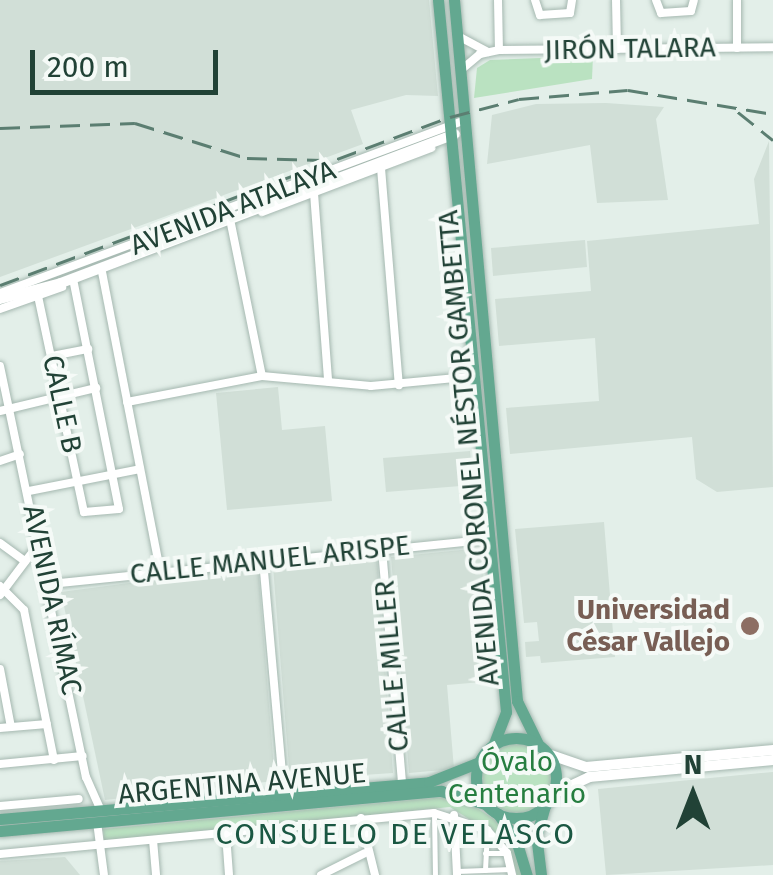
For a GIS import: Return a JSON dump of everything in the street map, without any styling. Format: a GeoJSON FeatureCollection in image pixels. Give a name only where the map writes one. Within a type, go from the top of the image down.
{"type":"FeatureCollection","features":[{"type":"Feature","properties":{"kind":"main road","name":"AVENIDA CORONEL NÉSTOR GAMBETTA"},"geometry":{"type":"LineString","coordinates":[[438,0],[506,712],[493,746]]}},
{"type":"Feature","properties":{"kind":"main road","name":"AVENIDA CORONEL NÉSTOR GAMBETTA"},"geometry":{"type":"LineString","coordinates":[[454,0],[517,701],[543,750]]}},
{"type":"Feature","properties":{"kind":"main road","name":"AVENIDA ATALAYA"},"geometry":{"type":"LineString","coordinates":[[0,296],[61,283],[466,126]]}},
{"type":"Feature","properties":{"kind":"main road"},"geometry":{"type":"LineString","coordinates":[[527,875],[516,840],[498,814],[485,804],[477,763],[493,746],[513,739],[576,766],[612,770]]}},
{"type":"Feature","properties":{"kind":"main road"},"geometry":{"type":"LineString","coordinates":[[541,875],[536,837],[556,776],[543,750]]}},
{"type":"Feature","properties":{"kind":"main road"},"geometry":{"type":"LineString","coordinates":[[553,794],[580,778],[612,770],[729,759],[773,750]]}},
{"type":"Feature","properties":{"kind":"main road"},"geometry":{"type":"LineString","coordinates":[[729,759],[773,760]]}},
{"type":"Feature","properties":{"kind":"main road","name":"ARGENTINA AVENUE"},"geometry":{"type":"LineString","coordinates":[[0,830],[284,794],[442,780],[477,763]]}},
{"type":"Feature","properties":{"kind":"main road","name":"ARGENTINA AVENUE"},"geometry":{"type":"LineString","coordinates":[[99,816],[441,790],[485,804]]}},
{"type":"Feature","properties":{"kind":"main road"},"geometry":{"type":"LineString","coordinates":[[498,814],[520,818],[545,806]]}},
{"type":"Feature","properties":{"kind":"main road"},"geometry":{"type":"LineString","coordinates":[[0,819],[65,813],[99,816]]}},
{"type":"Feature","properties":{"kind":"street"},"geometry":{"type":"LineString","coordinates":[[498,0],[499,50]]}},
{"type":"Feature","properties":{"kind":"street"},"geometry":{"type":"LineString","coordinates":[[535,0],[540,15],[570,13],[572,0]]}},
{"type":"Feature","properties":{"kind":"street"},"geometry":{"type":"LineString","coordinates":[[616,0],[617,49]]}},
{"type":"Feature","properties":{"kind":"street"},"geometry":{"type":"LineString","coordinates":[[656,0],[661,13],[690,12],[694,0]]}},
{"type":"Feature","properties":{"kind":"street"},"geometry":{"type":"LineString","coordinates":[[737,0],[738,48]]}},
{"type":"Feature","properties":{"kind":"street"},"geometry":{"type":"LineString","coordinates":[[458,36],[488,52]]}},
{"type":"Feature","properties":{"kind":"street","name":"JIRÓN TALARA"},"geometry":{"type":"LineString","coordinates":[[461,70],[488,52],[499,50],[773,48]]}},
{"type":"Feature","properties":{"kind":"street","name":"AVENIDA ATALAYA"},"geometry":{"type":"LineString","coordinates":[[0,309],[381,168],[452,133]]}},
{"type":"Feature","properties":{"kind":"street"},"geometry":{"type":"LineString","coordinates":[[381,168],[399,385]]}},
{"type":"Feature","properties":{"kind":"street"},"geometry":{"type":"LineString","coordinates":[[314,193],[328,381]]}},
{"type":"Feature","properties":{"kind":"street"},"geometry":{"type":"LineString","coordinates":[[231,224],[262,376]]}},
{"type":"Feature","properties":{"kind":"street"},"geometry":{"type":"LineString","coordinates":[[102,272],[160,570]]}},
{"type":"Feature","properties":{"kind":"street"},"geometry":{"type":"LineString","coordinates":[[74,283],[114,475]]}},
{"type":"Feature","properties":{"kind":"street","name":"CALLE B"},"geometry":{"type":"LineString","coordinates":[[38,296],[84,512],[119,509],[114,475]]}},
{"type":"Feature","properties":{"kind":"street"},"geometry":{"type":"LineString","coordinates":[[52,356],[88,349]]}},
{"type":"Feature","properties":{"kind":"street","name":"AVENIDA RÍMAC"},"geometry":{"type":"LineString","coordinates":[[0,366],[50,584],[86,777],[99,816],[104,875]]}},
{"type":"Feature","properties":{"kind":"street"},"geometry":{"type":"LineString","coordinates":[[127,402],[262,376],[399,385],[476,376]]}},
{"type":"Feature","properties":{"kind":"street"},"geometry":{"type":"LineString","coordinates":[[0,411],[96,388]]}},
{"type":"Feature","properties":{"kind":"street"},"geometry":{"type":"LineString","coordinates":[[0,461],[20,454]]}},
{"type":"Feature","properties":{"kind":"street"},"geometry":{"type":"LineString","coordinates":[[29,492],[140,470]]}},
{"type":"Feature","properties":{"kind":"street","name":"CALLE MANUEL ARISPE"},"geometry":{"type":"LineString","coordinates":[[50,584],[491,538]]}},
{"type":"Feature","properties":{"kind":"street"},"geometry":{"type":"LineString","coordinates":[[40,542],[1,590],[24,610],[54,760]]}},
{"type":"Feature","properties":{"kind":"street"},"geometry":{"type":"LineString","coordinates":[[0,543],[25,561]]}},
{"type":"Feature","properties":{"kind":"street","name":"CALLE MILLER"},"geometry":{"type":"LineString","coordinates":[[382,548],[402,784]]}},
{"type":"Feature","properties":{"kind":"street"},"geometry":{"type":"LineString","coordinates":[[263,560],[284,794]]}},
{"type":"Feature","properties":{"kind":"street"},"geometry":{"type":"LineString","coordinates":[[0,668],[11,727]]}},
{"type":"Feature","properties":{"kind":"street"},"geometry":{"type":"LineString","coordinates":[[0,728],[47,724]]}},
{"type":"Feature","properties":{"kind":"street"},"geometry":{"type":"LineString","coordinates":[[0,764],[83,756]]}},
{"type":"Feature","properties":{"kind":"street","name":"AVENIDA RÍMAC"},"geometry":{"type":"LineString","coordinates":[[65,813],[79,798],[86,777]]}},
{"type":"Feature","properties":{"kind":"street"},"geometry":{"type":"LineString","coordinates":[[0,806],[79,798]]}},
{"type":"Feature","properties":{"kind":"street"},"geometry":{"type":"LineString","coordinates":[[434,814],[435,875]]}},
{"type":"Feature","properties":{"kind":"street"},"geometry":{"type":"LineString","coordinates":[[0,854],[434,814],[454,815],[488,830],[506,852],[511,872],[457,873],[454,815]]}},
{"type":"Feature","properties":{"kind":"street"},"geometry":{"type":"LineString","coordinates":[[361,818],[365,853],[374,875]]}},
{"type":"Feature","properties":{"kind":"street"},"geometry":{"type":"LineString","coordinates":[[485,870],[488,830]]}},
{"type":"Feature","properties":{"kind":"street"},"geometry":{"type":"LineString","coordinates":[[226,834],[229,875]]}},
{"type":"Feature","properties":{"kind":"street"},"geometry":{"type":"LineString","coordinates":[[153,840],[156,875]]}},
{"type":"Feature","properties":{"kind":"street"},"geometry":{"type":"LineString","coordinates":[[484,853],[506,852]]}},
{"type":"Feature","properties":{"kind":"street"},"geometry":{"type":"LineString","coordinates":[[322,875],[365,853]]}},
{"type":"Feature","properties":{"kind":"shaded area"},"geometry":{"type":"Polygon","coordinates":[[[0,0],[429,0],[438,96],[406,95],[351,110],[363,144],[0,277],[0,0]]]}},
{"type":"Feature","properties":{"kind":"shaded area"},"geometry":{"type":"Polygon","coordinates":[[[536,104],[664,107],[656,119],[668,200],[597,203],[590,145],[487,164],[492,115],[536,104]]]}},
{"type":"Feature","properties":{"kind":"shaded area"},"geometry":{"type":"Polygon","coordinates":[[[769,141],[773,487],[717,492],[696,479],[692,437],[510,454],[506,408],[599,401],[595,338],[499,346],[495,299],[591,291],[587,241],[759,224],[754,179],[769,141]]]}},
{"type":"Feature","properties":{"kind":"shaded area"},"geometry":{"type":"Polygon","coordinates":[[[585,240],[587,267],[493,276],[491,248],[585,240]]]}},
{"type":"Feature","properties":{"kind":"shaded area"},"geometry":{"type":"Polygon","coordinates":[[[278,387],[282,430],[325,426],[332,501],[227,510],[216,393],[278,387]]]}},
{"type":"Feature","properties":{"kind":"shaded area"},"geometry":{"type":"Polygon","coordinates":[[[470,451],[473,485],[386,492],[383,458],[470,451]]]}},
{"type":"Feature","properties":{"kind":"shaded area"},"geometry":{"type":"Polygon","coordinates":[[[604,522],[615,657],[541,663],[540,656],[526,657],[525,642],[539,641],[537,622],[524,623],[515,529],[604,522]]]}},
{"type":"Feature","properties":{"kind":"shaded area"},"geometry":{"type":"Polygon","coordinates":[[[481,548],[493,681],[447,685],[454,769],[409,773],[391,557],[481,548]]]}},
{"type":"Feature","properties":{"kind":"shaded area"},"geometry":{"type":"Polygon","coordinates":[[[377,557],[393,773],[290,780],[273,567],[377,557]]]}},
{"type":"Feature","properties":{"kind":"shaded area"},"geometry":{"type":"Polygon","coordinates":[[[258,566],[275,781],[105,800],[61,592],[258,566]]]}},
{"type":"Feature","properties":{"kind":"shaded area"},"geometry":{"type":"Polygon","coordinates":[[[773,772],[773,865],[606,875],[598,789],[773,772]]]}},
{"type":"Feature","properties":{"kind":"shaded area"},"geometry":{"type":"Polygon","coordinates":[[[65,857],[80,875],[0,875],[0,861],[65,857]]]}},
{"type":"Feature","properties":{"kind":"green space"},"geometry":{"type":"Polygon","coordinates":[[[593,56],[592,79],[474,98],[477,68],[490,60],[593,56]]]}},
{"type":"Feature","properties":{"kind":"green space","name":"Óvalo Centenario"},"geometry":{"type":"Polygon","coordinates":[[[517,743],[541,754],[552,778],[541,802],[517,813],[493,802],[482,778],[493,754],[517,743]]]}},
{"type":"Feature","properties":{"kind":"green space"},"geometry":{"type":"Polygon","coordinates":[[[444,797],[466,801],[494,819],[514,840],[525,875],[517,875],[508,844],[450,807],[104,842],[103,829],[444,797]]]}},
{"type":"Feature","properties":{"kind":"railway"},"geometry":{"type":"LineString","coordinates":[[0,285],[450,117],[519,99],[628,90],[773,114]]}},
{"type":"Feature","properties":{"kind":"railway"},"geometry":{"type":"LineString","coordinates":[[738,112],[773,140]]}},
{"type":"Feature","properties":{"kind":"railway"},"geometry":{"type":"LineString","coordinates":[[0,128],[135,123],[247,158],[323,160]]}},
{"type":"Feature","properties":{"kind":"place","name":"Universidad César Vallejo"},"geometry":{"type":"Point","coordinates":[750,626]}},
{"type":"Feature","properties":{"kind":"district","name":"CONSUELO DE VELASCO"},"geometry":{"type":"Point","coordinates":[396,834]}}]}
